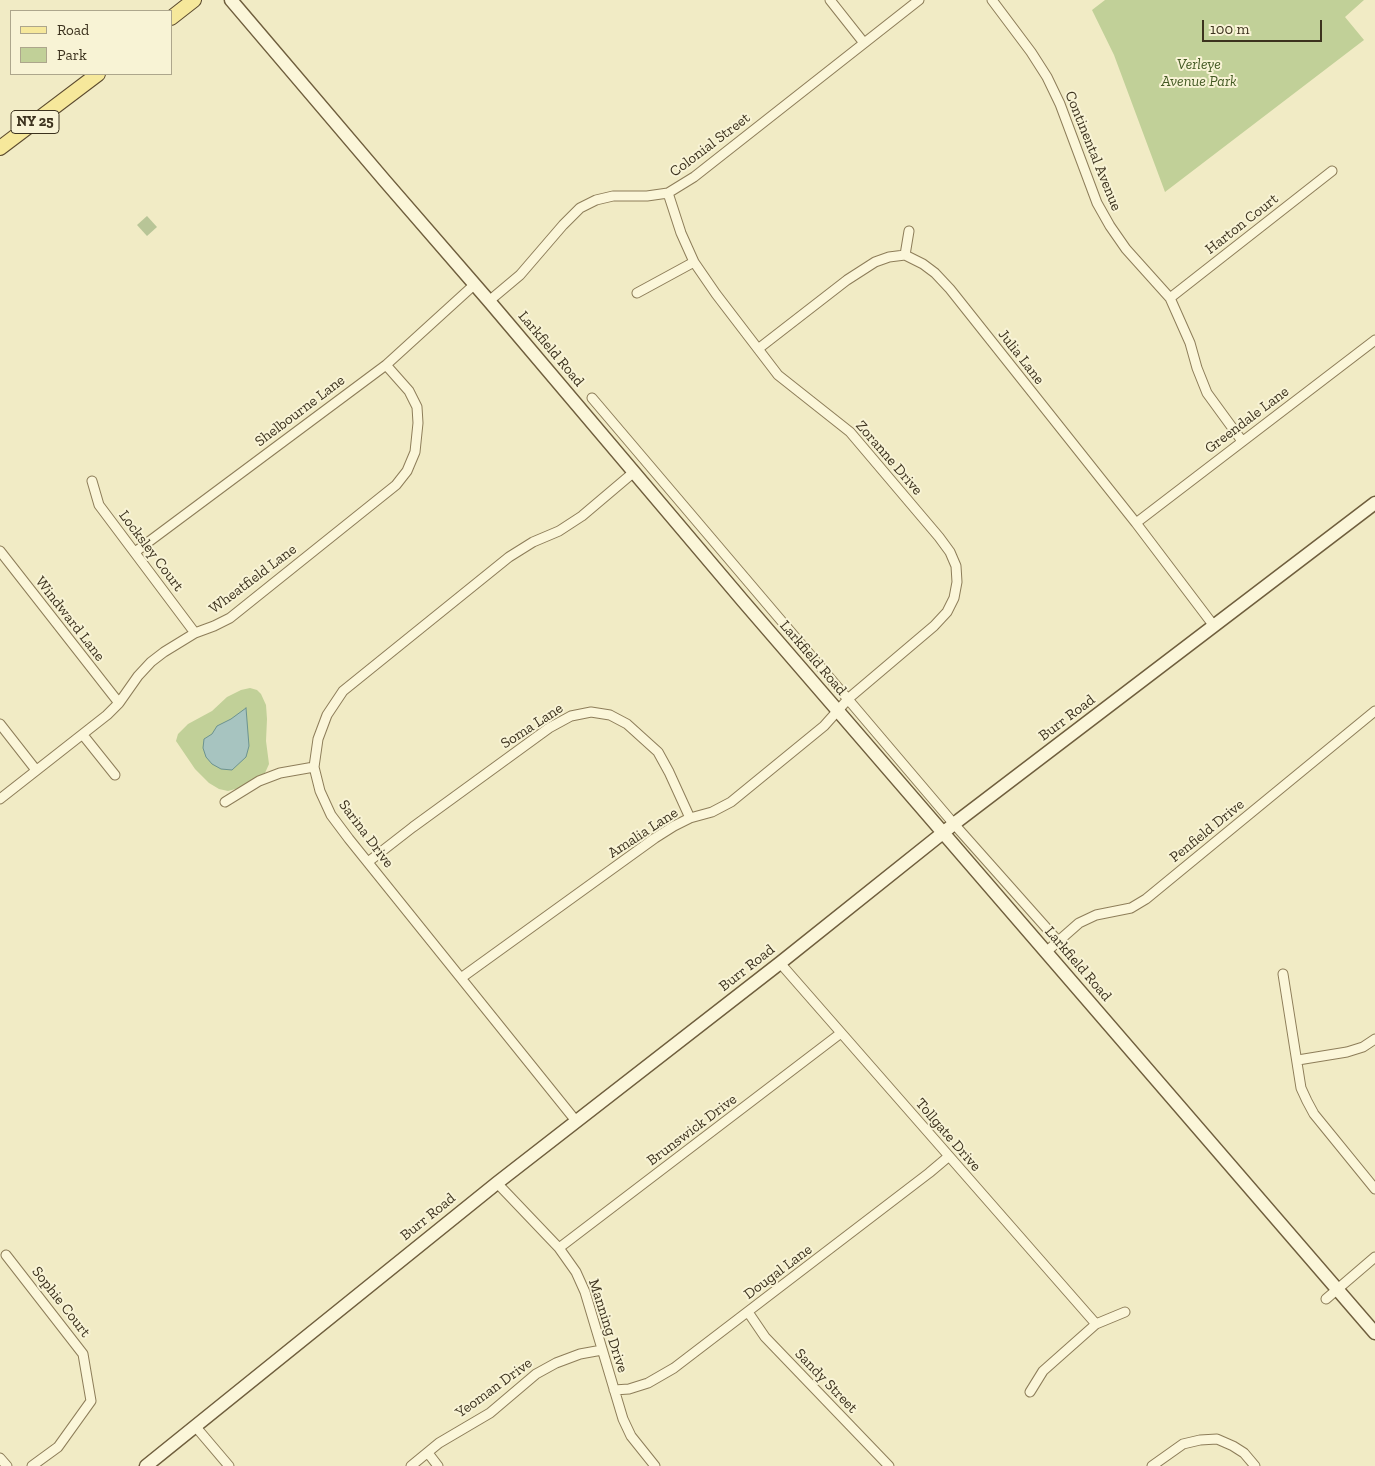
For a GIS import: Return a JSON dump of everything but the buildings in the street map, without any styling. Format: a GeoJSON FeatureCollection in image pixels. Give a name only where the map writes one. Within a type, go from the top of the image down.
{"type":"FeatureCollection","features":[{"type":"Feature","properties":{"kind":"main road"},"geometry":{"type":"LineString","coordinates":[[172,17],[194,0]]}},
{"type":"Feature","properties":{"kind":"main road","name":"Larkfield Road"},"geometry":{"type":"LineString","coordinates":[[231,0],[352,143],[489,300],[743,601],[1375,1334]]}},
{"type":"Feature","properties":{"kind":"main road","name":"NY 25"},"geometry":{"type":"LineString","coordinates":[[0,148],[97,75]]}},
{"type":"Feature","properties":{"kind":"main road","name":"Burr Road"},"geometry":{"type":"LineString","coordinates":[[146,1466],[497,1183],[780,963],[954,824],[1375,503]]}},
{"type":"Feature","properties":{"kind":"street"},"geometry":{"type":"LineString","coordinates":[[830,0],[864,43]]}},
{"type":"Feature","properties":{"kind":"street","name":"Colonial Street"},"geometry":{"type":"LineString","coordinates":[[489,300],[520,275],[562,225],[580,208],[596,200],[613,196],[647,196],[668,193],[695,176],[919,0]]}},
{"type":"Feature","properties":{"kind":"street","name":"Continental Avenue"},"geometry":{"type":"LineString","coordinates":[[992,0],[1032,52],[1047,77],[1060,104],[1097,203],[1126,249],[1170,298],[1190,344],[1207,393],[1242,441]]}},
{"type":"Feature","properties":{"kind":"street","name":"Harton Court"},"geometry":{"type":"LineString","coordinates":[[1170,298],[1332,171]]}},
{"type":"Feature","properties":{"kind":"street","name":"Zoranne Drive"},"geometry":{"type":"LineString","coordinates":[[668,193],[681,233],[694,262],[778,375],[850,432],[862,444],[939,537],[950,552],[956,566],[957,582],[954,598],[947,612],[934,626],[849,698],[838,710]]}},
{"type":"Feature","properties":{"kind":"street"},"geometry":{"type":"LineString","coordinates":[[758,349],[846,280],[875,262],[889,257],[905,255],[909,231]]}},
{"type":"Feature","properties":{"kind":"street","name":"Julia Lane"},"geometry":{"type":"LineString","coordinates":[[905,255],[935,273],[950,289],[1136,523],[1214,626]]}},
{"type":"Feature","properties":{"kind":"street"},"geometry":{"type":"LineString","coordinates":[[637,293],[694,262]]}},
{"type":"Feature","properties":{"kind":"street","name":"Shelbourne Lane"},"geometry":{"type":"LineString","coordinates":[[135,552],[386,365],[475,284]]}},
{"type":"Feature","properties":{"kind":"street","name":"Greendale Lane"},"geometry":{"type":"LineString","coordinates":[[1136,523],[1375,340]]}},
{"type":"Feature","properties":{"kind":"street","name":"Wheatfield Lane"},"geometry":{"type":"LineString","coordinates":[[0,799],[84,734],[119,703],[151,662],[195,633],[230,618],[396,485],[407,471],[415,452],[418,437],[416,407],[408,391],[386,365]]}},
{"type":"Feature","properties":{"kind":"street","name":"Larkfield Road"},"geometry":{"type":"LineString","coordinates":[[592,398],[849,698],[954,824],[1058,941]]}},
{"type":"Feature","properties":{"kind":"street","name":"Sarina Drive"},"geometry":{"type":"LineString","coordinates":[[576,1121],[331,815],[320,791],[314,767],[318,739],[327,715],[343,691],[510,557],[533,542],[559,531],[582,516],[634,472]]}},
{"type":"Feature","properties":{"kind":"street","name":"Locksley Court"},"geometry":{"type":"LineString","coordinates":[[92,481],[99,505],[195,633]]}},
{"type":"Feature","properties":{"kind":"street","name":"Windward Lane"},"geometry":{"type":"LineString","coordinates":[[0,551],[119,703]]}},
{"type":"Feature","properties":{"kind":"street","name":"Amalia Lane"},"geometry":{"type":"LineString","coordinates":[[461,978],[655,838],[690,818],[712,812],[730,802],[824,726],[838,710]]}},
{"type":"Feature","properties":{"kind":"street","name":"Soma Lane"},"geometry":{"type":"LineString","coordinates":[[368,862],[549,728],[571,716],[591,712],[610,715],[627,724],[658,752],[690,818]]}},
{"type":"Feature","properties":{"kind":"street","name":"Penfield Drive"},"geometry":{"type":"LineString","coordinates":[[1046,952],[1079,923],[1096,915],[1131,908],[1146,899],[1375,712]]}},
{"type":"Feature","properties":{"kind":"street"},"geometry":{"type":"LineString","coordinates":[[0,724],[36,770]]}},
{"type":"Feature","properties":{"kind":"street"},"geometry":{"type":"LineString","coordinates":[[84,734],[115,775]]}},
{"type":"Feature","properties":{"kind":"street"},"geometry":{"type":"LineString","coordinates":[[225,802],[259,781],[273,775],[314,767]]}},
{"type":"Feature","properties":{"kind":"street","name":"Tollgate Drive"},"geometry":{"type":"LineString","coordinates":[[780,963],[1096,1324]]}},
{"type":"Feature","properties":{"kind":"street"},"geometry":{"type":"LineString","coordinates":[[1283,974],[1301,1088],[1314,1114],[1375,1189]]}},
{"type":"Feature","properties":{"kind":"street","name":"Brunswick Drive"},"geometry":{"type":"LineString","coordinates":[[559,1248],[841,1033]]}},
{"type":"Feature","properties":{"kind":"street"},"geometry":{"type":"LineString","coordinates":[[1298,1060],[1346,1052],[1363,1047],[1375,1039]]}},
{"type":"Feature","properties":{"kind":"street","name":"Dougal Lane"},"geometry":{"type":"LineString","coordinates":[[614,1390],[630,1389],[648,1383],[674,1368],[948,1157]]}},
{"type":"Feature","properties":{"kind":"street","name":"Manning Drive"},"geometry":{"type":"LineString","coordinates":[[497,1183],[559,1248],[576,1272],[585,1292],[623,1419],[631,1436],[655,1466]]}},
{"type":"Feature","properties":{"kind":"street","name":"Sophie Court"},"geometry":{"type":"LineString","coordinates":[[6,1255],[83,1354],[90,1401],[58,1446],[32,1466]]}},
{"type":"Feature","properties":{"kind":"street"},"geometry":{"type":"LineString","coordinates":[[1326,1300],[1375,1257]]}},
{"type":"Feature","properties":{"kind":"street","name":"Sandy Street"},"geometry":{"type":"LineString","coordinates":[[748,1312],[772,1344],[889,1466]]}},
{"type":"Feature","properties":{"kind":"street"},"geometry":{"type":"LineString","coordinates":[[1030,1392],[1043,1370],[1096,1324],[1125,1312]]}},
{"type":"Feature","properties":{"kind":"street","name":"Yeoman Drive"},"geometry":{"type":"LineString","coordinates":[[411,1466],[438,1443],[490,1412],[536,1374],[572,1357],[602,1350]]}},
{"type":"Feature","properties":{"kind":"street"},"geometry":{"type":"LineString","coordinates":[[195,1426],[229,1466]]}},
{"type":"Feature","properties":{"kind":"street"},"geometry":{"type":"LineString","coordinates":[[1152,1466],[1183,1444],[1217,1439],[1238,1450],[1255,1466]]}},
{"type":"Feature","properties":{"kind":"street"},"geometry":{"type":"LineString","coordinates":[[428,1453],[438,1466]]}},
{"type":"Feature","properties":{"kind":"street"},"geometry":{"type":"LineString","coordinates":[[0,1458],[7,1466]]}},
{"type":"Feature","properties":{"kind":"green space","name":"Verleye Avenue Park"},"geometry":{"type":"Polygon","coordinates":[[[1105,0],[1364,0],[1345,17],[1364,40],[1165,192],[1114,55],[1092,10],[1105,0]]]}},
{"type":"Feature","properties":{"kind":"green space"},"geometry":{"type":"Polygon","coordinates":[[[147,216],[157,227],[147,236],[137,225],[147,216]]]}},
{"type":"Feature","properties":{"kind":"green space"},"geometry":{"type":"Polygon","coordinates":[[[250,688],[257,690],[261,694],[266,705],[266,741],[269,764],[265,773],[243,787],[228,791],[219,789],[209,783],[195,769],[176,741],[178,734],[188,724],[212,711],[227,697],[250,688]]]}},
{"type":"Feature","properties":{"kind":"water"},"geometry":{"type":"Polygon","coordinates":[[[246,708],[249,746],[246,757],[232,770],[221,769],[212,764],[206,757],[203,748],[204,739],[212,734],[217,726],[246,708]]]}}]}
